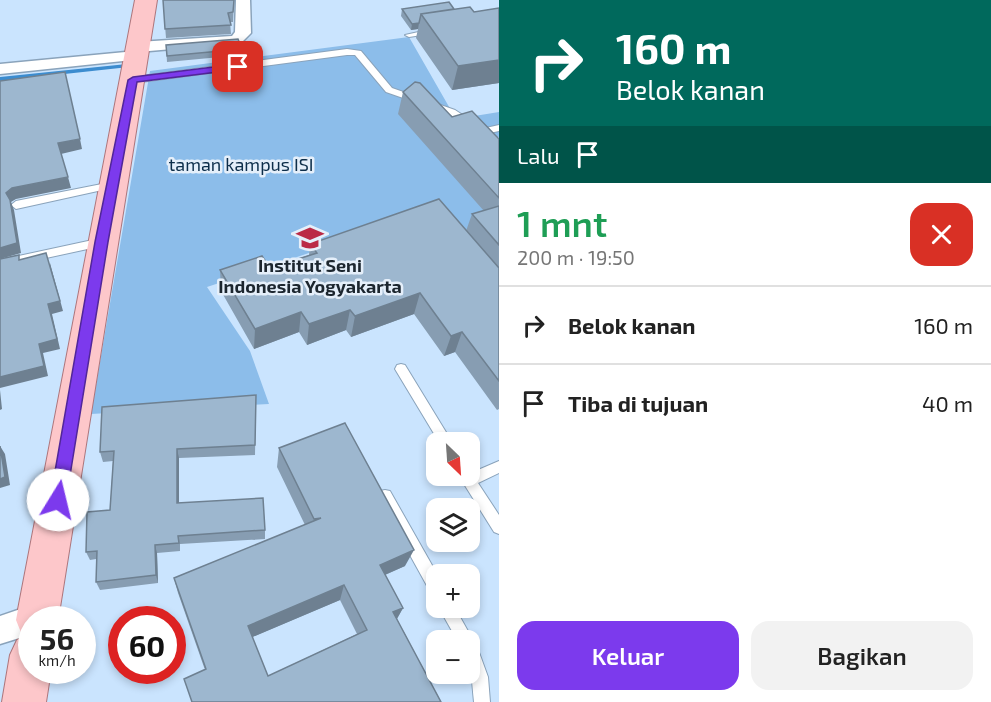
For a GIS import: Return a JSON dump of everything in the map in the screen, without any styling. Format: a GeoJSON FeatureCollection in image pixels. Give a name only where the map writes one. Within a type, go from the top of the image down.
{"type":"FeatureCollection","features":[{"type":"Feature","properties":{"kind":"main road"},"geometry":{"type":"LineString","coordinates":[[40,606],[146,0]]}},
{"type":"Feature","properties":{"kind":"main road"},"geometry":{"type":"LineString","coordinates":[[24,702],[27,684]]}},
{"type":"Feature","properties":{"kind":"street"},"geometry":{"type":"LineString","coordinates":[[0,69],[136,61],[236,40],[243,33],[243,0]]}},
{"type":"Feature","properties":{"kind":"street"},"geometry":{"type":"LineString","coordinates":[[0,630],[18,630]]}},
{"type":"Feature","properties":{"kind":"lane"},"geometry":{"type":"LineString","coordinates":[[409,34],[443,30]]}},
{"type":"Feature","properties":{"kind":"lane"},"geometry":{"type":"LineString","coordinates":[[136,61],[358,53],[389,90],[452,112],[493,144]]}},
{"type":"Feature","properties":{"kind":"lane"},"geometry":{"type":"LineString","coordinates":[[480,132],[499,128]]}},
{"type":"Feature","properties":{"kind":"lane"},"geometry":{"type":"LineString","coordinates":[[16,205],[112,185]]}},
{"type":"Feature","properties":{"kind":"lane"},"geometry":{"type":"LineString","coordinates":[[0,264],[102,242]]}},
{"type":"Feature","properties":{"kind":"lane"},"geometry":{"type":"LineString","coordinates":[[401,369],[440,432]]}},
{"type":"Feature","properties":{"kind":"lane"},"geometry":{"type":"LineString","coordinates":[[480,474],[499,467]]}},
{"type":"Feature","properties":{"kind":"lane"},"geometry":{"type":"LineString","coordinates":[[473,486],[499,527]]}},
{"type":"Feature","properties":{"kind":"lane"},"geometry":{"type":"LineString","coordinates":[[384,495],[426,570]]}},
{"type":"Feature","properties":{"kind":"lane"},"geometry":{"type":"LineString","coordinates":[[480,678],[482,702]]}},
{"type":"Feature","properties":{"kind":"green space","name":"taman kampus ISI"},"geometry":{"type":"Polygon","coordinates":[[[409,37],[456,119],[499,112],[499,137],[495,139],[499,143],[499,225],[461,237],[366,234],[207,287],[250,351],[269,404],[91,414],[150,71],[409,37]]]}},
{"type":"Feature","properties":{"kind":"building"},"geometry":{"type":"Polygon","coordinates":[[[163,0],[234,0],[233,12],[228,13],[231,25],[165,29],[163,0]]]}},
{"type":"Feature","properties":{"kind":"building"},"geometry":{"type":"Polygon","coordinates":[[[449,2],[454,9],[421,14],[419,23],[412,24],[402,9],[449,2]]]}},
{"type":"Feature","properties":{"kind":"building"},"geometry":{"type":"Polygon","coordinates":[[[470,7],[474,12],[499,8],[499,60],[458,66],[421,14],[470,7]]]}},
{"type":"Feature","properties":{"kind":"building"},"geometry":{"type":"Polygon","coordinates":[[[238,39],[242,49],[167,56],[166,45],[238,39]]]}},
{"type":"Feature","properties":{"kind":"building"},"geometry":{"type":"Polygon","coordinates":[[[65,72],[80,139],[58,143],[68,177],[12,188],[6,193],[10,200],[17,243],[0,248],[0,81],[65,72]]]}},
{"type":"Feature","properties":{"kind":"building"},"geometry":{"type":"Polygon","coordinates":[[[415,82],[420,83],[452,117],[472,111],[499,139],[499,198],[403,92],[415,82]]]}},
{"type":"Feature","properties":{"kind":"building"},"geometry":{"type":"Polygon","coordinates":[[[439,199],[499,268],[499,381],[462,332],[451,336],[420,293],[355,316],[350,310],[309,324],[301,312],[255,329],[220,270],[262,256],[270,268],[317,253],[310,244],[439,199]]]}},
{"type":"Feature","properties":{"kind":"building"},"geometry":{"type":"Polygon","coordinates":[[[499,206],[499,245],[472,214],[499,206]]]}},
{"type":"Feature","properties":{"kind":"building"},"geometry":{"type":"Polygon","coordinates":[[[46,253],[60,301],[48,304],[57,339],[39,344],[44,366],[0,377],[0,259],[19,255],[19,260],[46,253]]]}},
{"type":"Feature","properties":{"kind":"building"},"geometry":{"type":"Polygon","coordinates":[[[256,395],[255,445],[177,449],[177,503],[263,498],[265,530],[178,536],[179,543],[155,545],[156,575],[96,582],[97,551],[86,552],[87,512],[110,510],[114,451],[100,452],[102,407],[256,395]]]}},
{"type":"Feature","properties":{"kind":"building"},"geometry":{"type":"Polygon","coordinates":[[[345,423],[414,550],[380,565],[403,608],[393,612],[426,674],[426,684],[431,684],[441,702],[192,702],[186,678],[206,669],[186,612],[186,606],[184,606],[174,578],[321,518],[314,519],[279,448],[345,423]],[[344,585],[248,626],[268,676],[367,630],[344,585]]]}},
{"type":"Feature","properties":{"kind":"building"},"geometry":{"type":"Polygon","coordinates":[[[0,446],[5,477],[0,479],[0,446]]]}},
{"type":"Feature","properties":{"kind":"waterway"},"geometry":{"type":"LineString","coordinates":[[0,79],[127,66]]}},
{"type":"Feature","properties":{"kind":"place","name":"Institut Seni Indonesia Yogyakarta"},"geometry":{"type":"Point","coordinates":[310,238]}},
{"type":"Feature","properties":{"kind":"route"},"geometry":{"type":"LineString","coordinates":[[58,500],[102,242],[133,80],[238,67]]}}]}
